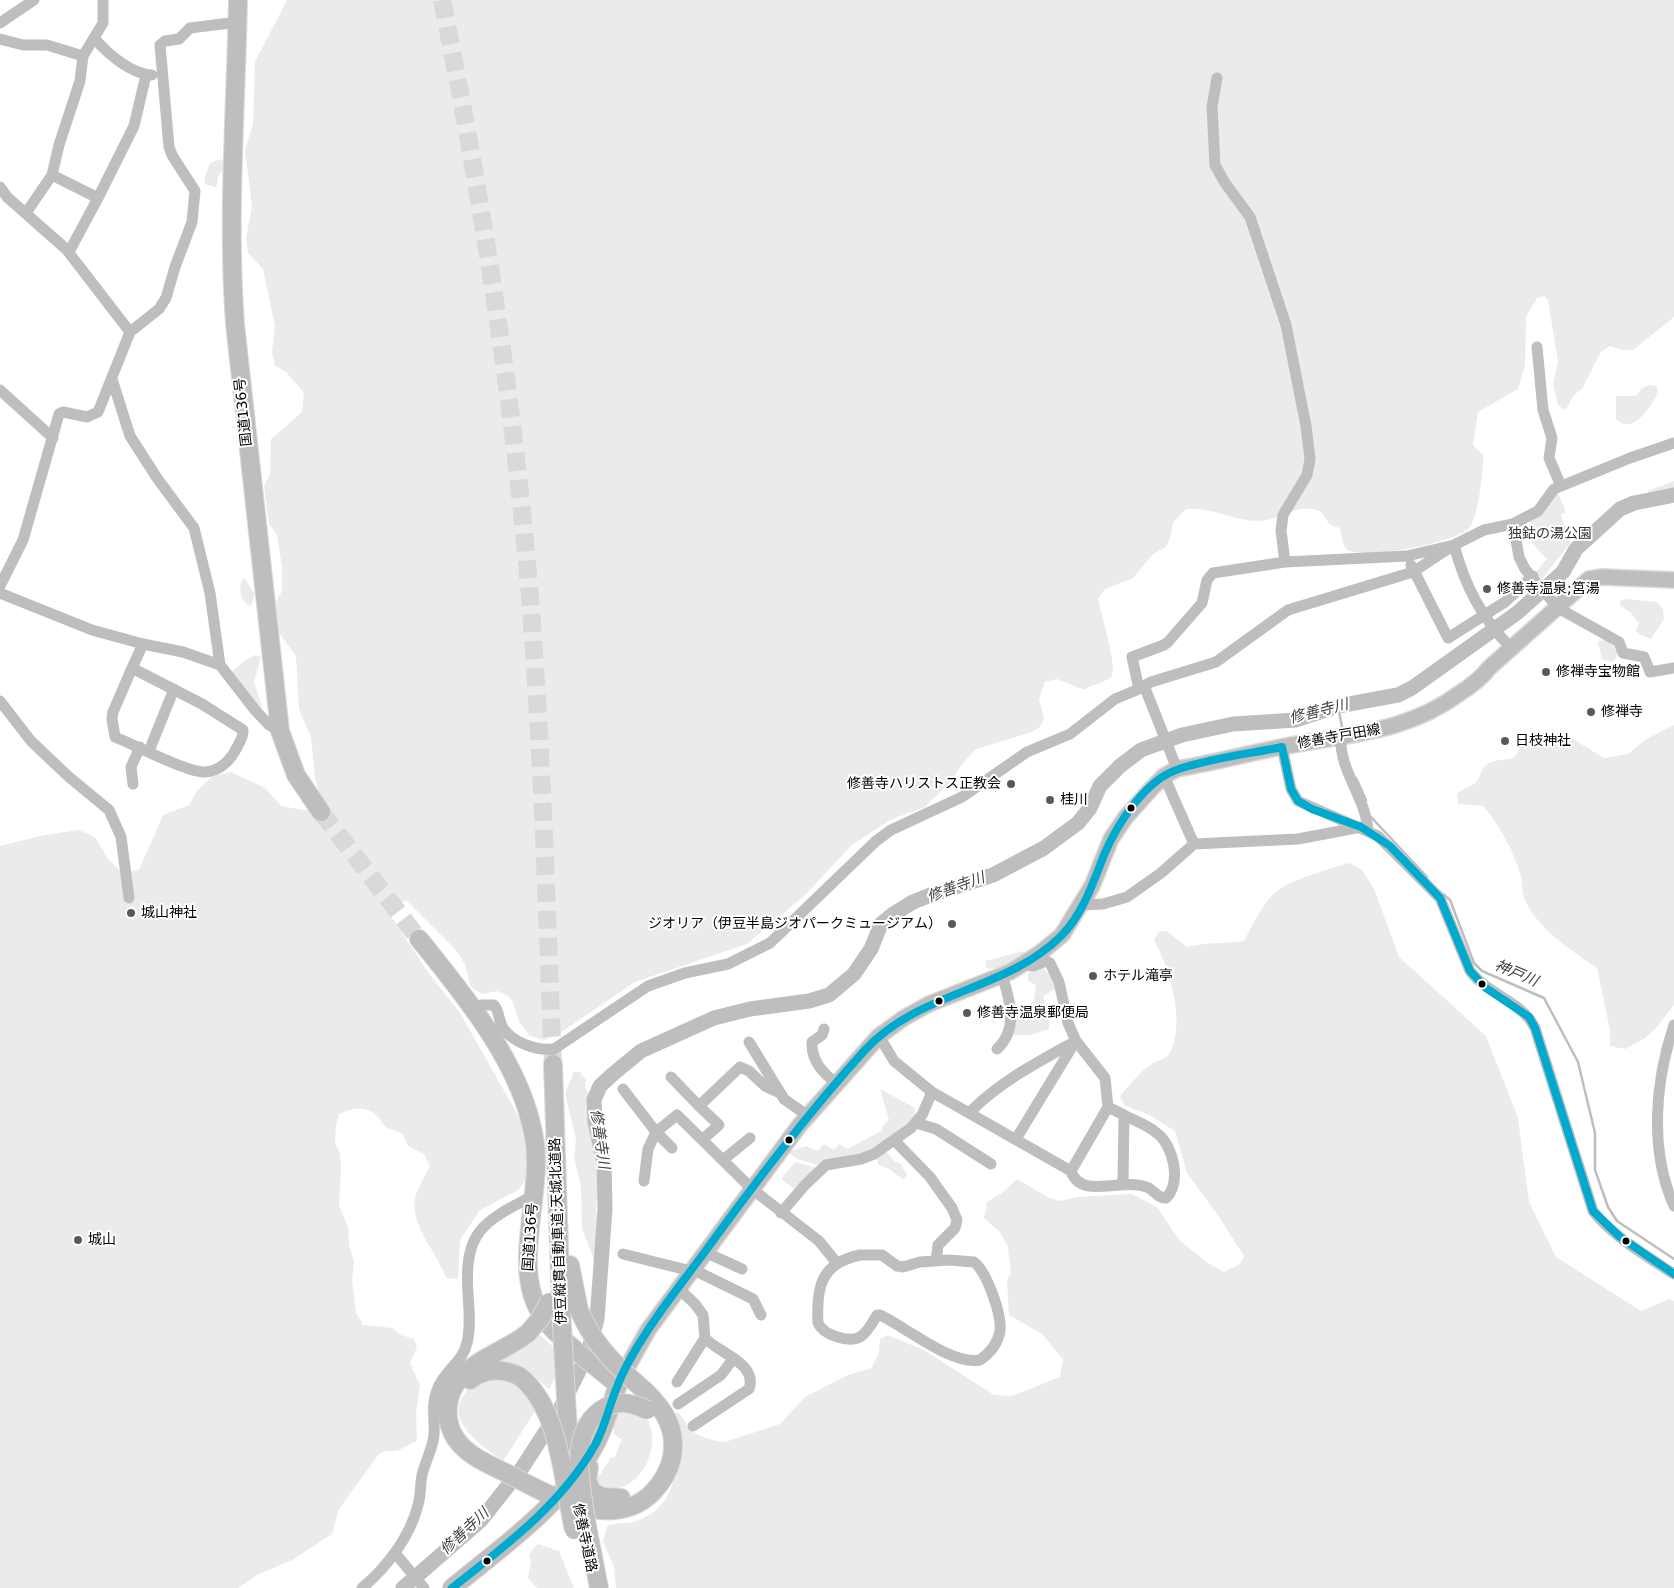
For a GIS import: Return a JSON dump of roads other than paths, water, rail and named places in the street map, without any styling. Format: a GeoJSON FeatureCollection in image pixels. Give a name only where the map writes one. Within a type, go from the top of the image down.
{"type":"FeatureCollection","features":[{"type":"Feature","properties":{"kind":"highway","name":"国道136号"},"geometry":{"type":"LineString","coordinates":[[238,0],[233,295],[280,731],[296,775],[321,812]]}},
{"type":"Feature","properties":{"kind":"highway","name":"国道136号"},"geometry":{"type":"LineString","coordinates":[[419,939],[475,1008],[514,1078],[530,1119],[536,1154],[535,1195],[527,1261],[531,1290],[544,1319],[576,1350],[611,1379]]}},
{"type":"Feature","properties":{"kind":"highway","name":"伊豆縦貫自動車道;天城北道路"},"geometry":{"type":"LineString","coordinates":[[553,1064],[557,1158],[555,1305],[566,1399]]}},
{"type":"Feature","properties":{"kind":"highway"},"geometry":{"type":"LineString","coordinates":[[557,1158],[573,1286],[579,1310],[590,1333],[604,1352],[658,1403],[670,1426],[673,1451],[664,1478],[653,1492],[640,1503],[617,1510],[592,1509],[559,1497],[503,1468],[479,1452],[467,1441],[456,1420],[456,1404],[462,1389],[480,1374],[502,1370],[519,1376],[538,1394],[550,1419],[580,1528],[599,1588]]}},
{"type":"Feature","properties":{"kind":"highway"},"geometry":{"type":"LineString","coordinates":[[503,1468],[473,1455],[459,1444],[448,1422],[449,1399],[454,1386],[464,1374],[528,1333],[555,1305]]}},
{"type":"Feature","properties":{"kind":"highway"},"geometry":{"type":"LineString","coordinates":[[611,1379],[587,1476],[590,1490],[603,1497],[621,1498]]}},
{"type":"Feature","properties":{"kind":"highway","name":"修善寺道路"},"geometry":{"type":"LineString","coordinates":[[566,1399],[570,1459],[580,1528],[594,1588]]}},
{"type":"Feature","properties":{"kind":"highway"},"geometry":{"type":"LineString","coordinates":[[559,1497],[602,1500],[621,1498],[635,1494],[647,1485],[660,1464],[663,1448],[658,1422],[647,1410],[632,1403],[616,1404],[596,1414],[586,1428],[579,1454],[580,1528]]}},
{"type":"Feature","properties":{"kind":"highway"},"geometry":{"type":"LineString","coordinates":[[460,1586],[559,1497],[595,1445]]}},
{"type":"Feature","properties":{"kind":"main road","name":"修善寺戸田線"},"geometry":{"type":"LineString","coordinates":[[1171,767],[1385,730],[1428,714],[1482,677],[1507,644],[1555,604],[1589,579],[1602,577],[1674,580]]}},
{"type":"Feature","properties":{"kind":"main road"},"geometry":{"type":"LineString","coordinates":[[611,1379],[752,1189],[879,1036],[904,1018],[929,1004],[1002,975],[1023,964],[1062,935],[1082,905],[1119,827],[1137,803],[1171,767]]}},
{"type":"Feature","properties":{"kind":"street"},"geometry":{"type":"LineString","coordinates":[[0,23],[34,0]]}},
{"type":"Feature","properties":{"kind":"street"},"geometry":{"type":"LineString","coordinates":[[26,213],[52,175],[59,145],[80,81],[83,56],[103,24],[103,0]]}},
{"type":"Feature","properties":{"kind":"street"},"geometry":{"type":"LineString","coordinates":[[0,586],[23,540],[61,412],[92,416],[98,412],[130,332],[159,309],[166,298],[175,267],[192,222],[195,205],[192,186],[170,152],[160,51],[162,43],[179,39],[190,28],[238,22]]}},
{"type":"Feature","properties":{"kind":"street"},"geometry":{"type":"LineString","coordinates":[[0,39],[23,45],[47,45],[83,56]]}},
{"type":"Feature","properties":{"kind":"street"},"geometry":{"type":"LineString","coordinates":[[95,39],[109,54],[146,75],[163,76]]}},
{"type":"Feature","properties":{"kind":"street"},"geometry":{"type":"LineString","coordinates":[[69,252],[134,126],[146,75]]}},
{"type":"Feature","properties":{"kind":"street"},"geometry":{"type":"LineString","coordinates":[[1217,78],[1212,107],[1215,165],[1225,183],[1240,200],[1253,225],[1286,325],[1306,426],[1310,459],[1307,475],[1283,516],[1281,531],[1285,562]]}},
{"type":"Feature","properties":{"kind":"street"},"geometry":{"type":"LineString","coordinates":[[52,175],[98,198]]}},
{"type":"Feature","properties":{"kind":"street"},"geometry":{"type":"LineString","coordinates":[[0,187],[69,252],[130,332]]}},
{"type":"Feature","properties":{"kind":"street"},"geometry":{"type":"LineString","coordinates":[[1537,347],[1543,410],[1552,438],[1549,458],[1561,486]]}},
{"type":"Feature","properties":{"kind":"street"},"geometry":{"type":"LineString","coordinates":[[112,379],[130,436],[157,478],[194,528],[210,593],[220,665],[255,710],[269,725],[280,731]]}},
{"type":"Feature","properties":{"kind":"street"},"geometry":{"type":"LineString","coordinates":[[0,390],[53,438]]}},
{"type":"Feature","properties":{"kind":"street"},"geometry":{"type":"LineString","coordinates":[[475,1008],[481,1005],[494,1005],[498,1009],[503,1028],[513,1037],[536,1049],[554,1049],[648,986],[685,972],[728,964],[770,943],[862,852],[891,830],[962,797],[1027,752],[1070,734],[1116,699],[1151,682],[1216,662],[1288,610],[1413,572],[1454,544],[1484,530],[1513,524],[1538,511],[1554,488],[1674,443]]}},
{"type":"Feature","properties":{"kind":"street"},"geometry":{"type":"LineString","coordinates":[[1513,524],[1519,558],[1555,604],[1583,623],[1619,642],[1624,653],[1644,657],[1650,672],[1674,668]]}},
{"type":"Feature","properties":{"kind":"street"},"geometry":{"type":"LineString","coordinates":[[1194,844],[1158,721],[1142,688],[1132,657],[1168,642],[1202,603],[1210,575],[1227,570],[1285,562],[1408,556],[1454,544]]}},
{"type":"Feature","properties":{"kind":"street"},"geometry":{"type":"LineString","coordinates":[[1454,544],[1461,570],[1484,616],[1490,626],[1507,644]]}},
{"type":"Feature","properties":{"kind":"street"},"geometry":{"type":"LineString","coordinates":[[1408,556],[1413,572],[1448,638],[1505,602],[1533,576]]}},
{"type":"Feature","properties":{"kind":"street"},"geometry":{"type":"LineString","coordinates":[[0,593],[92,630],[143,644],[183,652],[220,665]]}},
{"type":"Feature","properties":{"kind":"street"},"geometry":{"type":"LineString","coordinates":[[132,668],[174,689],[238,726],[243,733],[230,759],[215,770],[203,772],[144,749],[113,734],[113,712],[132,668],[143,644]]}},
{"type":"Feature","properties":{"kind":"street"},"geometry":{"type":"LineString","coordinates":[[133,784],[131,767],[144,749],[174,689]]}},
{"type":"Feature","properties":{"kind":"street"},"geometry":{"type":"LineString","coordinates":[[0,701],[32,740],[69,777],[109,810],[121,837],[129,898]]}},
{"type":"Feature","properties":{"kind":"street"},"geometry":{"type":"LineString","coordinates":[[1341,737],[1343,761],[1364,806],[1365,829]]}},
{"type":"Feature","properties":{"kind":"street"},"geometry":{"type":"LineString","coordinates":[[1282,747],[1291,789],[1298,801],[1312,809],[1365,829],[1390,846],[1440,898],[1447,910],[1470,972],[1477,981],[1529,1016],[1535,1028],[1593,1211],[1599,1219],[1618,1234],[1674,1274]]}},
{"type":"Feature","properties":{"kind":"street"},"geometry":{"type":"LineString","coordinates":[[1082,905],[1103,904],[1127,897],[1161,873],[1194,844],[1298,839],[1365,829]]}},
{"type":"Feature","properties":{"kind":"street"},"geometry":{"type":"LineString","coordinates":[[1023,964],[1033,966],[1046,961],[1050,963],[1059,982],[1068,1023],[1076,1041],[1105,1078],[1108,1107],[1071,1171]]}},
{"type":"Feature","properties":{"kind":"street"},"geometry":{"type":"LineString","coordinates":[[998,1049],[1005,1042],[1011,1016],[1010,1000],[1002,975]]}},
{"type":"Feature","properties":{"kind":"street"},"geometry":{"type":"LineString","coordinates":[[1674,1025],[1664,1060],[1658,1114],[1661,1165],[1674,1206]]}},
{"type":"Feature","properties":{"kind":"street"},"geometry":{"type":"LineString","coordinates":[[824,1029],[822,1036],[812,1042],[812,1048],[820,1069],[833,1092]]}},
{"type":"Feature","properties":{"kind":"street"},"geometry":{"type":"LineString","coordinates":[[879,1036],[894,1061],[932,1092],[1071,1171],[1074,1179],[1080,1185],[1140,1185],[1150,1188],[1163,1198],[1166,1198],[1172,1187],[1175,1172],[1165,1140],[1151,1128],[1108,1107]]}},
{"type":"Feature","properties":{"kind":"street"},"geometry":{"type":"LineString","coordinates":[[970,1112],[991,1092],[1011,1078],[1076,1041]]}},
{"type":"Feature","properties":{"kind":"street"},"geometry":{"type":"LineString","coordinates":[[1016,1139],[1076,1041]]}},
{"type":"Feature","properties":{"kind":"street"},"geometry":{"type":"LineString","coordinates":[[749,1042],[780,1093],[792,1106],[815,1113]]}},
{"type":"Feature","properties":{"kind":"street"},"geometry":{"type":"LineString","coordinates":[[699,1106],[740,1067],[748,1071],[760,1084],[780,1093]]}},
{"type":"Feature","properties":{"kind":"street"},"geometry":{"type":"LineString","coordinates":[[672,1077],[699,1106],[720,1124],[703,1140]]}},
{"type":"Feature","properties":{"kind":"street"},"geometry":{"type":"LineString","coordinates":[[623,1089],[656,1132],[672,1148]]}},
{"type":"Feature","properties":{"kind":"street"},"geometry":{"type":"LineString","coordinates":[[781,1213],[816,1173],[826,1166],[861,1159],[874,1154],[916,1123],[922,1116],[932,1092]]}},
{"type":"Feature","properties":{"kind":"street"},"geometry":{"type":"LineString","coordinates":[[644,1181],[648,1149],[656,1132],[677,1115],[752,1189],[819,1241],[836,1262]]}},
{"type":"Feature","properties":{"kind":"street"},"geometry":{"type":"LineString","coordinates":[[1120,1185],[1124,1176],[1124,1115]]}},
{"type":"Feature","properties":{"kind":"street"},"geometry":{"type":"LineString","coordinates":[[916,1123],[936,1129],[992,1164]]}},
{"type":"Feature","properties":{"kind":"street"},"geometry":{"type":"LineString","coordinates":[[723,1160],[750,1138]]}},
{"type":"Feature","properties":{"kind":"street"},"geometry":{"type":"LineString","coordinates":[[894,1140],[930,1176],[956,1213],[955,1228],[938,1245],[936,1261]]}},
{"type":"Feature","properties":{"kind":"street"},"geometry":{"type":"LineString","coordinates":[[362,1588],[377,1575],[396,1553],[419,1503],[422,1473],[434,1436],[433,1408],[437,1390],[446,1374],[463,1354],[468,1341],[467,1266],[472,1241],[483,1227],[496,1216],[535,1195]]}},
{"type":"Feature","properties":{"kind":"street"},"geometry":{"type":"LineString","coordinates":[[705,1252],[742,1268]]}},
{"type":"Feature","properties":{"kind":"street"},"geometry":{"type":"LineString","coordinates":[[623,1254],[692,1270],[753,1299],[761,1315]]}},
{"type":"Feature","properties":{"kind":"street"},"geometry":{"type":"LineString","coordinates":[[868,1254],[882,1255],[897,1266],[903,1267],[936,1261],[968,1260],[977,1264],[985,1276],[1000,1328],[993,1347],[980,1360],[965,1360],[933,1346],[880,1315],[877,1315],[862,1336],[857,1338],[837,1336],[825,1331],[818,1323],[818,1292],[822,1279],[836,1262],[853,1256],[868,1254]]}},
{"type":"Feature","properties":{"kind":"street"},"geometry":{"type":"LineString","coordinates":[[677,1382],[705,1338],[703,1314],[678,1288]]}},
{"type":"Feature","properties":{"kind":"street"},"geometry":{"type":"LineString","coordinates":[[694,1426],[750,1389],[748,1372],[705,1338]]}},
{"type":"Feature","properties":{"kind":"street"},"geometry":{"type":"LineString","coordinates":[[678,1404],[721,1375],[733,1359]]}},
{"type":"Feature","properties":{"kind":"street"},"geometry":{"type":"LineString","coordinates":[[396,1553],[424,1588]]}},
{"type":"Feature","properties":{"kind":"waterway","name":"修善寺川"},"geometry":{"type":"LineString","coordinates":[[403,1588],[481,1520],[522,1468],[559,1411],[588,1353],[597,1319],[605,1209],[604,1163],[595,1122],[594,1100],[600,1086],[613,1074],[641,1051],[714,1018],[750,1009],[809,1001],[829,995],[854,974],[871,949],[881,924],[892,915],[913,902],[933,894],[993,875],[1044,848],[1078,823],[1090,808],[1100,786],[1120,766],[1141,750],[1182,735],[1233,724],[1296,720],[1338,706],[1398,695],[1412,688],[1517,613],[1563,572],[1576,549],[1620,509],[1634,503],[1674,495]]}},
{"type":"Feature","properties":{"kind":"waterway","name":"神戸川"},"geometry":{"type":"LineString","coordinates":[[1338,706],[1343,732]]}},
{"type":"Feature","properties":{"kind":"waterway","name":"神戸川"},"geometry":{"type":"LineString","coordinates":[[1356,778],[1366,800]]}},
{"type":"Feature","properties":{"kind":"waterway","name":"神戸川"},"geometry":{"type":"LineString","coordinates":[[1371,817],[1427,877]]}},
{"type":"Feature","properties":{"kind":"waterway","name":"神戸川"},"geometry":{"type":"LineString","coordinates":[[1443,894],[1450,900],[1474,963],[1482,971],[1544,998],[1578,1062],[1595,1133],[1595,1170],[1608,1207],[1617,1221],[1674,1259]]}},
{"type":"Feature","properties":{"kind":"tunnel"},"geometry":{"type":"LineString","coordinates":[[442,0],[487,246],[520,494],[538,707],[553,1064]]}},
{"type":"Feature","properties":{"kind":"tunnel"},"geometry":{"type":"LineString","coordinates":[[321,812],[419,939]]}},
{"type":"Feature","properties":{"kind":"place","name":"修善寺温泉;筥湯"},"geometry":{"type":"Point","coordinates":[1487,589]}},
{"type":"Feature","properties":{"kind":"place","name":"修禅寺宝物館"},"geometry":{"type":"Point","coordinates":[1546,672]}},
{"type":"Feature","properties":{"kind":"place","name":"修禅寺"},"geometry":{"type":"Point","coordinates":[1591,712]}},
{"type":"Feature","properties":{"kind":"place","name":"日枝神社"},"geometry":{"type":"Point","coordinates":[1505,741]}},
{"type":"Feature","properties":{"kind":"place","name":"修善寺ハリストス正教会"},"geometry":{"type":"Point","coordinates":[1011,784]}},
{"type":"Feature","properties":{"kind":"place","name":"桂川"},"geometry":{"type":"Point","coordinates":[1050,800]}},
{"type":"Feature","properties":{"kind":"place","name":"城山神社"},"geometry":{"type":"Point","coordinates":[131,913]}},
{"type":"Feature","properties":{"kind":"place","name":"ジオリア（伊豆半島ジオパークミュージアム）"},"geometry":{"type":"Point","coordinates":[952,924]}},
{"type":"Feature","properties":{"kind":"place","name":"ホテル滝亭"},"geometry":{"type":"Point","coordinates":[1093,976]}},
{"type":"Feature","properties":{"kind":"place","name":"修善寺温泉郵便局"},"geometry":{"type":"Point","coordinates":[967,1013]}},
{"type":"Feature","properties":{"kind":"place","name":"城山"},"geometry":{"type":"Point","coordinates":[78,1240]}},
{"type":"Feature","properties":{"kind":"park label","name":"独鈷の湯公園"},"geometry":{"type":"Point","coordinates":[1550,534]}}]}
